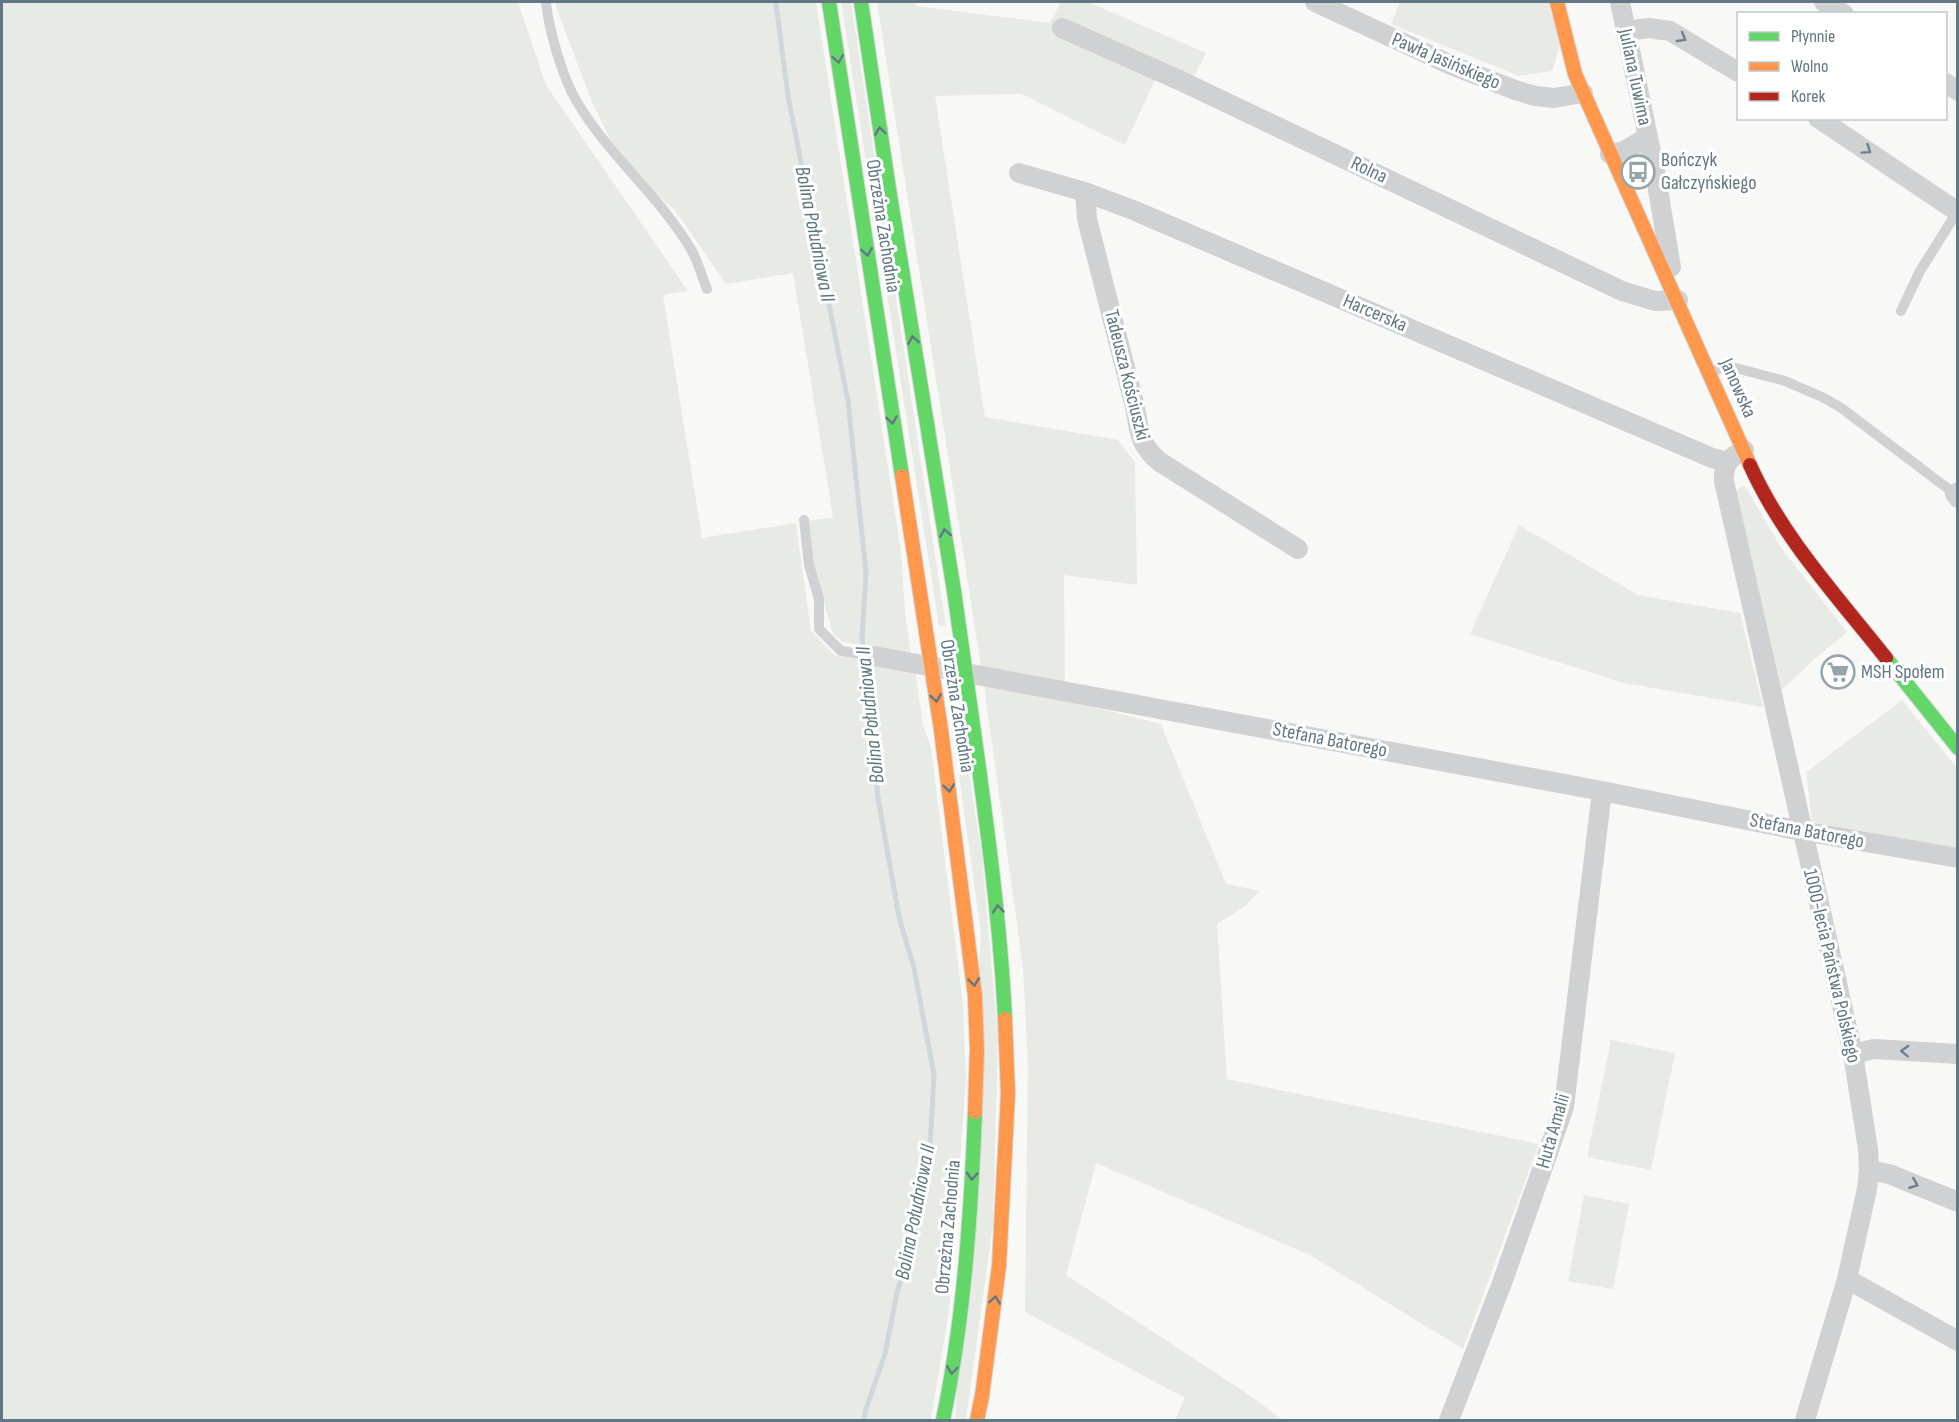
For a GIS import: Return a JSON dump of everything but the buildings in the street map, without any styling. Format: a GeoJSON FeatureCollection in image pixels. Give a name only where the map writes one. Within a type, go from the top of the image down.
{"type":"FeatureCollection","features":[{"type":"Feature","properties":{"kind":"street","name":"Obrzeżna Zachodnia"},"geometry":{"type":"LineString","coordinates":[[829,2],[942,730],[974,985],[978,1035],[978,1094],[965,1268],[949,1394],[943,1420]]}},
{"type":"Feature","properties":{"kind":"street","name":"Obrzeżna Zachodnia"},"geometry":{"type":"LineString","coordinates":[[861,2],[954,591],[996,892],[1002,956],[1008,1093],[999,1266],[977,1420]]}},
{"type":"Feature","properties":{"kind":"street","name":"Pawła Jasińskiego"},"geometry":{"type":"LineString","coordinates":[[1315,2],[1451,65],[1515,90],[1554,98],[1583,93]]}},
{"type":"Feature","properties":{"kind":"street","name":"Janowska"},"geometry":{"type":"LineString","coordinates":[[1557,2],[1575,74],[1677,297],[1761,489],[1795,543],[1958,748]]}},
{"type":"Feature","properties":{"kind":"street","name":"Juliana Tuwima"},"geometry":{"type":"LineString","coordinates":[[1620,2],[1648,137],[1677,297]]}},
{"type":"Feature","properties":{"kind":"street","name":"Rolna"},"geometry":{"type":"LineString","coordinates":[[1062,28],[1181,81],[1622,291],[1655,301],[1677,297]]}},
{"type":"Feature","properties":{"kind":"street"},"geometry":{"type":"LineString","coordinates":[[1626,31],[1648,28],[1670,32],[1737,71]]}},
{"type":"Feature","properties":{"kind":"street"},"geometry":{"type":"LineString","coordinates":[[1821,120],[1957,212]]}},
{"type":"Feature","properties":{"kind":"street"},"geometry":{"type":"LineString","coordinates":[[1610,154],[1624,151],[1648,137]]}},
{"type":"Feature","properties":{"kind":"street","name":"Harcerska"},"geometry":{"type":"LineString","coordinates":[[1019,173],[1085,192],[1144,214],[1712,458],[1727,462]]}},
{"type":"Feature","properties":{"kind":"street","name":"Tadeusza Kościuszki"},"geometry":{"type":"LineString","coordinates":[[1085,192],[1087,219],[1135,407],[1140,435],[1147,450],[1160,462],[1298,549]]}},
{"type":"Feature","properties":{"kind":"street"},"geometry":{"type":"LineString","coordinates":[[1727,462],[1744,450]]}},
{"type":"Feature","properties":{"kind":"street","name":"1000-lecia Państwa Polskiego"},"geometry":{"type":"LineString","coordinates":[[1727,462],[1723,471],[1724,481],[1853,1054],[1864,1116],[1869,1170],[1847,1279],[1805,1420]]}},
{"type":"Feature","properties":{"kind":"street","name":"Stefana Batorego"},"geometry":{"type":"LineString","coordinates":[[874,656],[1602,791],[1802,831],[1958,858]]}},
{"type":"Feature","properties":{"kind":"street","name":"Huta Amalii"},"geometry":{"type":"LineString","coordinates":[[1449,1420],[1502,1282],[1564,1107],[1602,791]]}},
{"type":"Feature","properties":{"kind":"street"},"geometry":{"type":"LineString","coordinates":[[1853,1054],[1874,1049],[1958,1054]]}},
{"type":"Feature","properties":{"kind":"street"},"geometry":{"type":"LineString","coordinates":[[1869,1170],[1889,1174],[1958,1202]]}},
{"type":"Feature","properties":{"kind":"street"},"geometry":{"type":"LineString","coordinates":[[1847,1279],[1958,1341]]}},
{"type":"Feature","properties":{"kind":"lane"},"geometry":{"type":"LineString","coordinates":[[546,2],[551,30],[576,100],[597,132],[664,212],[693,252],[707,289]]}},
{"type":"Feature","properties":{"kind":"lane"},"geometry":{"type":"LineString","coordinates":[[1901,311],[1920,271],[1957,212]]}},
{"type":"Feature","properties":{"kind":"lane"},"geometry":{"type":"LineString","coordinates":[[1710,372],[1728,366],[1785,381],[1822,397],[1840,407],[1957,495]]}},
{"type":"Feature","properties":{"kind":"lane","name":"Stefana Batorego"},"geometry":{"type":"LineString","coordinates":[[804,520],[809,565],[819,599],[819,629],[841,651],[874,656]]}},
{"type":"Feature","properties":{"kind":"shaded area"},"geometry":{"type":"Polygon","coordinates":[[[2,2],[518,2],[546,85],[688,291],[663,295],[702,538],[796,523],[811,631],[834,655],[915,668],[923,725],[931,748],[963,1004],[966,1080],[949,1311],[931,1420],[2,1420],[2,2]]]}},
{"type":"Feature","properties":{"kind":"shaded area"},"geometry":{"type":"Polygon","coordinates":[[[555,2],[816,2],[901,551],[905,612],[911,654],[843,642],[833,634],[813,563],[807,521],[833,517],[793,273],[726,284],[675,210],[650,189],[610,139],[593,104],[555,2]]]}},
{"type":"Feature","properties":{"kind":"shaded area"},"geometry":{"type":"Polygon","coordinates":[[[841,2],[851,2],[946,626],[939,626],[841,2]]]}},
{"type":"Feature","properties":{"kind":"shaded area"},"geometry":{"type":"Polygon","coordinates":[[[877,2],[914,2],[916,6],[1050,23],[1061,2],[1088,2],[1206,53],[1191,83],[1161,66],[1125,145],[1021,94],[935,96],[985,417],[1118,440],[1135,462],[1137,585],[1064,575],[1065,700],[1161,724],[1226,884],[1260,891],[1245,906],[1217,924],[1227,1079],[1539,1144],[1463,1349],[1310,1255],[1096,1163],[1066,1275],[1245,1392],[1283,1420],[1175,1420],[1185,1398],[1025,1312],[1028,1065],[1023,968],[984,686],[877,2]]]}},
{"type":"Feature","properties":{"kind":"shaded area"},"geometry":{"type":"Polygon","coordinates":[[[1400,2],[1550,2],[1560,45],[1552,71],[1519,76],[1391,24],[1400,2]]]}},
{"type":"Feature","properties":{"kind":"shaded area"},"geometry":{"type":"Polygon","coordinates":[[[1745,486],[1782,549],[1847,632],[1780,692],[1736,491],[1745,486]]]}},
{"type":"Feature","properties":{"kind":"shaded area"},"geometry":{"type":"Polygon","coordinates":[[[1519,525],[1638,595],[1740,613],[1763,707],[1624,683],[1470,634],[1519,525]]]}},
{"type":"Feature","properties":{"kind":"shaded area"},"geometry":{"type":"Polygon","coordinates":[[[1902,700],[1957,768],[1957,849],[1812,823],[1806,772],[1902,700]]]}},
{"type":"Feature","properties":{"kind":"shaded area"},"geometry":{"type":"Polygon","coordinates":[[[961,722],[982,857],[998,1039],[993,1224],[966,1420],[955,1420],[981,933],[952,726],[961,722]]]}},
{"type":"Feature","properties":{"kind":"shaded area"},"geometry":{"type":"Polygon","coordinates":[[[1611,1040],[1675,1053],[1651,1170],[1587,1157],[1611,1040]]]}},
{"type":"Feature","properties":{"kind":"shaded area"},"geometry":{"type":"Polygon","coordinates":[[[1584,1195],[1629,1204],[1613,1289],[1568,1281],[1584,1195]]]}},
{"type":"Feature","properties":{"kind":"waterway","name":"Bolina Południowa II"},"geometry":{"type":"LineString","coordinates":[[776,4],[788,96],[848,401],[866,573],[862,638],[878,798],[899,917],[914,968],[934,1075],[929,1166],[917,1225],[897,1293],[885,1354],[864,1420]]}},
{"type":"Feature","properties":{"kind":"traffic: fast"},"geometry":{"type":"LineString","coordinates":[[829,2],[902,476]]}},
{"type":"Feature","properties":{"kind":"traffic: fast"},"geometry":{"type":"LineString","coordinates":[[861,2],[954,591]]}},
{"type":"Feature","properties":{"kind":"traffic: fast"},"geometry":{"type":"LineString","coordinates":[[954,591],[972,718]]}},
{"type":"Feature","properties":{"kind":"traffic: fast"},"geometry":{"type":"LineString","coordinates":[[1886,658],[1958,748]]}},
{"type":"Feature","properties":{"kind":"traffic: fast"},"geometry":{"type":"LineString","coordinates":[[972,718],[996,906],[1005,1019]]}},
{"type":"Feature","properties":{"kind":"traffic: fast"},"geometry":{"type":"LineString","coordinates":[[943,1420],[956,1344],[965,1267],[975,1112]]}},
{"type":"Feature","properties":{"kind":"traffic: slow"},"geometry":{"type":"LineString","coordinates":[[1557,2],[1575,74],[1750,465]]}},
{"type":"Feature","properties":{"kind":"traffic: slow"},"geometry":{"type":"LineString","coordinates":[[902,476],[921,599]]}},
{"type":"Feature","properties":{"kind":"traffic: slow"},"geometry":{"type":"LineString","coordinates":[[921,599],[941,730]]}},
{"type":"Feature","properties":{"kind":"traffic: slow"},"geometry":{"type":"LineString","coordinates":[[941,730],[975,996],[977,1049],[975,1112]]}},
{"type":"Feature","properties":{"kind":"traffic: slow"},"geometry":{"type":"LineString","coordinates":[[977,1420],[999,1266],[1008,1093],[1005,1019]]}},
{"type":"Feature","properties":{"kind":"traffic: jam"},"geometry":{"type":"LineString","coordinates":[[1750,465],[1778,517],[1794,541],[1886,658]]}},
{"type":"Feature","properties":{"kind":"place","name":"Bończyk Gałczyńskiego"},"geometry":{"type":"Point","coordinates":[1638,172]}},
{"type":"Feature","properties":{"kind":"place","name":"MSH Społem"},"geometry":{"type":"Point","coordinates":[1838,672]}}]}
